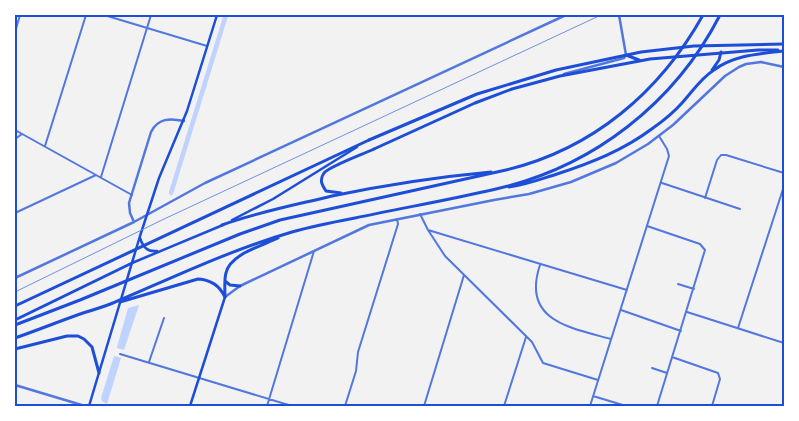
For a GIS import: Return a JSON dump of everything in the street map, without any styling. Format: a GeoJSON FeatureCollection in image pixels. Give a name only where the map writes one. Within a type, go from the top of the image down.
{"type":"FeatureCollection","features":[{"type":"Feature","properties":{"kind":"main road"},"geometry":{"type":"LineString","coordinates":[[90,406],[116,312],[158,178],[184,121],[217,15]]}},
{"type":"Feature","properties":{"kind":"main road"},"geometry":{"type":"LineString","coordinates":[[15,324],[80,300],[240,234],[280,220],[533,164],[548,158],[597,131],[637,101],[667,68],[693,34],[703,15]]}},
{"type":"Feature","properties":{"kind":"main road"},"geometry":{"type":"LineString","coordinates":[[498,189],[545,174],[595,149],[638,120],[663,96],[688,67],[720,15]]}},
{"type":"Feature","properties":{"kind":"main road"},"geometry":{"type":"LineString","coordinates":[[15,338],[110,304],[235,251],[293,232],[536,182],[590,163],[622,148],[670,114],[720,60],[721,52],[715,44]]}},
{"type":"Feature","properties":{"kind":"main road"},"geometry":{"type":"LineString","coordinates":[[15,306],[369,140],[449,104],[503,85],[556,70],[626,55],[715,44],[784,44]]}},
{"type":"Feature","properties":{"kind":"main road"},"geometry":{"type":"LineString","coordinates":[[352,192],[336,193],[326,191],[321,180],[323,174],[454,111],[505,92],[560,76],[642,60],[721,52],[784,51]]}},
{"type":"Feature","properties":{"kind":"main road"},"geometry":{"type":"LineString","coordinates":[[711,71],[737,58],[784,51]]}},
{"type":"Feature","properties":{"kind":"main road"},"geometry":{"type":"LineString","coordinates":[[626,55],[642,60]]}},
{"type":"Feature","properties":{"kind":"main road"},"geometry":{"type":"LineString","coordinates":[[503,85],[505,92]]}},
{"type":"Feature","properties":{"kind":"main road"},"geometry":{"type":"LineString","coordinates":[[15,320],[132,263],[222,225],[273,198],[369,140]]}},
{"type":"Feature","properties":{"kind":"main road"},"geometry":{"type":"LineString","coordinates":[[222,225],[274,209],[352,192],[421,180],[506,170]]}},
{"type":"Feature","properties":{"kind":"main road"},"geometry":{"type":"LineString","coordinates":[[190,406],[225,297],[227,268],[235,258],[293,232]]}},
{"type":"Feature","properties":{"kind":"main road"},"geometry":{"type":"LineString","coordinates":[[140,236],[142,244],[148,250],[161,251]]}},
{"type":"Feature","properties":{"kind":"main road"},"geometry":{"type":"LineString","coordinates":[[110,304],[198,279],[216,285],[225,297]]}},
{"type":"Feature","properties":{"kind":"main road"},"geometry":{"type":"LineString","coordinates":[[225,281],[230,285],[240,286]]}},
{"type":"Feature","properties":{"kind":"main road"},"geometry":{"type":"LineString","coordinates":[[15,349],[67,336],[78,336],[92,347],[99,373]]}},
{"type":"Feature","properties":{"kind":"street"},"geometry":{"type":"LineString","coordinates":[[15,32],[20,15]]}},
{"type":"Feature","properties":{"kind":"street"},"geometry":{"type":"LineString","coordinates":[[46,146],[86,15]]}},
{"type":"Feature","properties":{"kind":"street"},"geometry":{"type":"LineString","coordinates":[[104,15],[207,46]]}},
{"type":"Feature","properties":{"kind":"street"},"geometry":{"type":"LineString","coordinates":[[101,177],[151,15]]}},
{"type":"Feature","properties":{"kind":"street"},"geometry":{"type":"LineString","coordinates":[[15,278],[134,222],[205,183],[566,15]]}},
{"type":"Feature","properties":{"kind":"street"},"geometry":{"type":"LineString","coordinates":[[560,76],[592,66],[622,60],[626,55],[618,15]]}},
{"type":"Feature","properties":{"kind":"street"},"geometry":{"type":"LineString","coordinates":[[225,297],[240,286],[369,225],[529,194],[571,182],[627,157],[659,136],[684,115],[724,76],[739,67],[761,62],[784,67]]}},
{"type":"Feature","properties":{"kind":"street"},"geometry":{"type":"LineString","coordinates":[[134,222],[130,208],[132,194],[153,128],[164,120],[184,121]]}},
{"type":"Feature","properties":{"kind":"street"},"geometry":{"type":"LineString","coordinates":[[15,130],[132,194]]}},
{"type":"Feature","properties":{"kind":"street"},"geometry":{"type":"LineString","coordinates":[[15,139],[22,134]]}},
{"type":"Feature","properties":{"kind":"street"},"geometry":{"type":"LineString","coordinates":[[590,406],[648,226],[669,152],[659,136]]}},
{"type":"Feature","properties":{"kind":"street"},"geometry":{"type":"LineString","coordinates":[[705,198],[717,160],[721,155],[784,173]]}},
{"type":"Feature","properties":{"kind":"street"},"geometry":{"type":"LineString","coordinates":[[15,212],[96,175]]}},
{"type":"Feature","properties":{"kind":"street"},"geometry":{"type":"LineString","coordinates":[[661,183],[740,209]]}},
{"type":"Feature","properties":{"kind":"street"},"geometry":{"type":"LineString","coordinates":[[738,328],[783,194],[784,186]]}},
{"type":"Feature","properties":{"kind":"street"},"geometry":{"type":"LineString","coordinates":[[420,214],[445,256],[532,342],[543,363],[598,380]]}},
{"type":"Feature","properties":{"kind":"street"},"geometry":{"type":"LineString","coordinates":[[345,406],[356,371],[358,352],[398,224],[397,219]]}},
{"type":"Feature","properties":{"kind":"street"},"geometry":{"type":"LineString","coordinates":[[648,226],[700,244],[705,248],[705,254],[657,406]]}},
{"type":"Feature","properties":{"kind":"street"},"geometry":{"type":"LineString","coordinates":[[428,230],[627,290]]}},
{"type":"Feature","properties":{"kind":"street"},"geometry":{"type":"LineString","coordinates":[[268,406],[314,251]]}},
{"type":"Feature","properties":{"kind":"street"},"geometry":{"type":"LineString","coordinates":[[540,264],[536,277],[536,290],[541,306],[549,316],[566,327],[611,339]]}},
{"type":"Feature","properties":{"kind":"street"},"geometry":{"type":"LineString","coordinates":[[424,406],[464,275]]}},
{"type":"Feature","properties":{"kind":"street"},"geometry":{"type":"LineString","coordinates":[[678,284],[694,289]]}},
{"type":"Feature","properties":{"kind":"street"},"geometry":{"type":"LineString","coordinates":[[621,310],[681,330]]}},
{"type":"Feature","properties":{"kind":"street"},"geometry":{"type":"LineString","coordinates":[[687,312],[784,343]]}},
{"type":"Feature","properties":{"kind":"street"},"geometry":{"type":"LineString","coordinates":[[149,362],[164,318]]}},
{"type":"Feature","properties":{"kind":"street"},"geometry":{"type":"LineString","coordinates":[[504,406],[526,337]]}},
{"type":"Feature","properties":{"kind":"street"},"geometry":{"type":"LineString","coordinates":[[120,354],[292,406]]}},
{"type":"Feature","properties":{"kind":"street"},"geometry":{"type":"LineString","coordinates":[[672,357],[716,372],[719,375],[720,379],[712,406]]}},
{"type":"Feature","properties":{"kind":"street"},"geometry":{"type":"LineString","coordinates":[[652,368],[667,373]]}},
{"type":"Feature","properties":{"kind":"street"},"geometry":{"type":"LineString","coordinates":[[15,385],[85,406]]}},
{"type":"Feature","properties":{"kind":"street"},"geometry":{"type":"LineString","coordinates":[[593,396],[626,406]]}},
{"type":"Feature","properties":{"kind":"water"},"geometry":{"type":"Polygon","coordinates":[[[139,305],[124,350],[117,348],[128,308],[139,305]]]}},
{"type":"Feature","properties":{"kind":"water"},"geometry":{"type":"Polygon","coordinates":[[[114,356],[121,358],[107,404],[101,398],[114,356]]]}},
{"type":"Feature","properties":{"kind":"waterway"},"geometry":{"type":"LineString","coordinates":[[171,193],[226,15]]}},
{"type":"Feature","properties":{"kind":"railway"},"geometry":{"type":"LineString","coordinates":[[15,292],[162,220],[601,15]]}}]}
